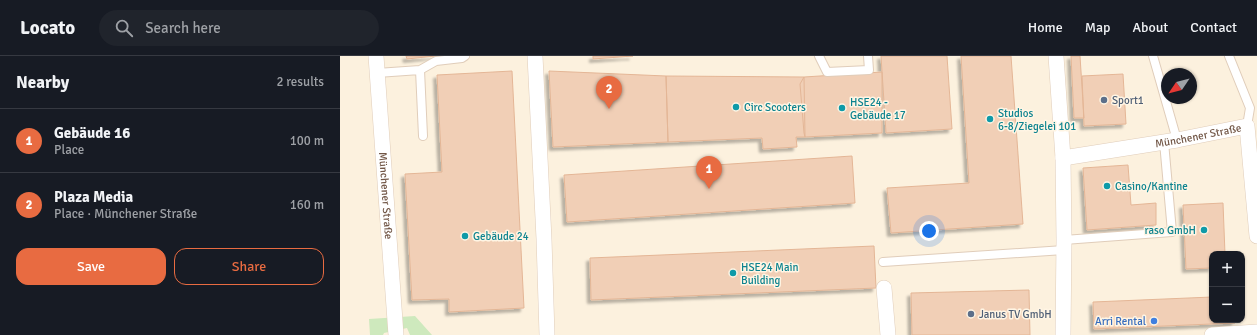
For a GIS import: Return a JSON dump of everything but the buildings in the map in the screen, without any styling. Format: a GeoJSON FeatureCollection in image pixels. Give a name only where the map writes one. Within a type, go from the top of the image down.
{"type":"FeatureCollection","features":[{"type":"Feature","properties":{"kind":"street","name":"Münchener Straße"},"geometry":{"type":"LineString","coordinates":[[376,56],[396,335]]}},
{"type":"Feature","properties":{"kind":"street"},"geometry":{"type":"LineString","coordinates":[[535,56],[547,335]]}},
{"type":"Feature","properties":{"kind":"street"},"geometry":{"type":"LineString","coordinates":[[1056,56],[1063,158],[1063,335]]}},
{"type":"Feature","properties":{"kind":"street","name":"Münchener Straße"},"geometry":{"type":"LineString","coordinates":[[1063,158],[1170,141],[1247,126],[1257,219],[1257,236]]}},
{"type":"Feature","properties":{"kind":"street"},"geometry":{"type":"LineString","coordinates":[[884,288],[888,335]]}},
{"type":"Feature","properties":{"kind":"street"},"geometry":{"type":"LineString","coordinates":[[1212,335],[1257,332]]}},
{"type":"Feature","properties":{"kind":"lane"},"geometry":{"type":"LineString","coordinates":[[377,73],[420,70],[436,61],[462,58],[465,56]]}},
{"type":"Feature","properties":{"kind":"lane"},"geometry":{"type":"LineString","coordinates":[[820,56],[827,72],[869,70],[868,56]]}},
{"type":"Feature","properties":{"kind":"lane"},"geometry":{"type":"LineString","coordinates":[[883,262],[1064,245],[1172,232],[1170,141],[1153,56]]}},
{"type":"Feature","properties":{"kind":"lane"},"geometry":{"type":"LineString","coordinates":[[1229,56],[1250,108],[1247,126]]}},
{"type":"Feature","properties":{"kind":"lane"},"geometry":{"type":"LineString","coordinates":[[420,70],[423,136]]}},
{"type":"Feature","properties":{"kind":"green space"},"geometry":{"type":"Polygon","coordinates":[[[415,316],[432,335],[410,335],[407,328],[384,333],[383,335],[370,335],[369,319],[415,316]]]}},
{"type":"Feature","properties":{"kind":"place","name":"Sport1"},"geometry":{"type":"Point","coordinates":[1104,100]}},
{"type":"Feature","properties":{"kind":"place","name":"Circ Scooters"},"geometry":{"type":"Point","coordinates":[736,107]}},
{"type":"Feature","properties":{"kind":"place","name":"HSE24 - Gebäude 17"},"geometry":{"type":"Point","coordinates":[842,108]}},
{"type":"Feature","properties":{"kind":"place","name":"Plaza Media"},"geometry":{"type":"Point","coordinates":[609,109]}},
{"type":"Feature","properties":{"kind":"place","name":"Studios 6-8/Ziegelei 101"},"geometry":{"type":"Point","coordinates":[990,119]}},
{"type":"Feature","properties":{"kind":"place","name":"Casino/Kantine"},"geometry":{"type":"Point","coordinates":[1107,186]}},
{"type":"Feature","properties":{"kind":"place","name":"Gebäude 16"},"geometry":{"type":"Point","coordinates":[709,189]}},
{"type":"Feature","properties":{"kind":"place","name":"raso GmbH"},"geometry":{"type":"Point","coordinates":[1204,230]}},
{"type":"Feature","properties":{"kind":"place","name":"Gebäude 24"},"geometry":{"type":"Point","coordinates":[465,236]}},
{"type":"Feature","properties":{"kind":"place","name":"HSE24 Main Building"},"geometry":{"type":"Point","coordinates":[733,273]}},
{"type":"Feature","properties":{"kind":"place","name":"Janus TV GmbH"},"geometry":{"type":"Point","coordinates":[971,314]}},
{"type":"Feature","properties":{"kind":"place","name":"Arri Rental"},"geometry":{"type":"Point","coordinates":[1154,321]}}]}
